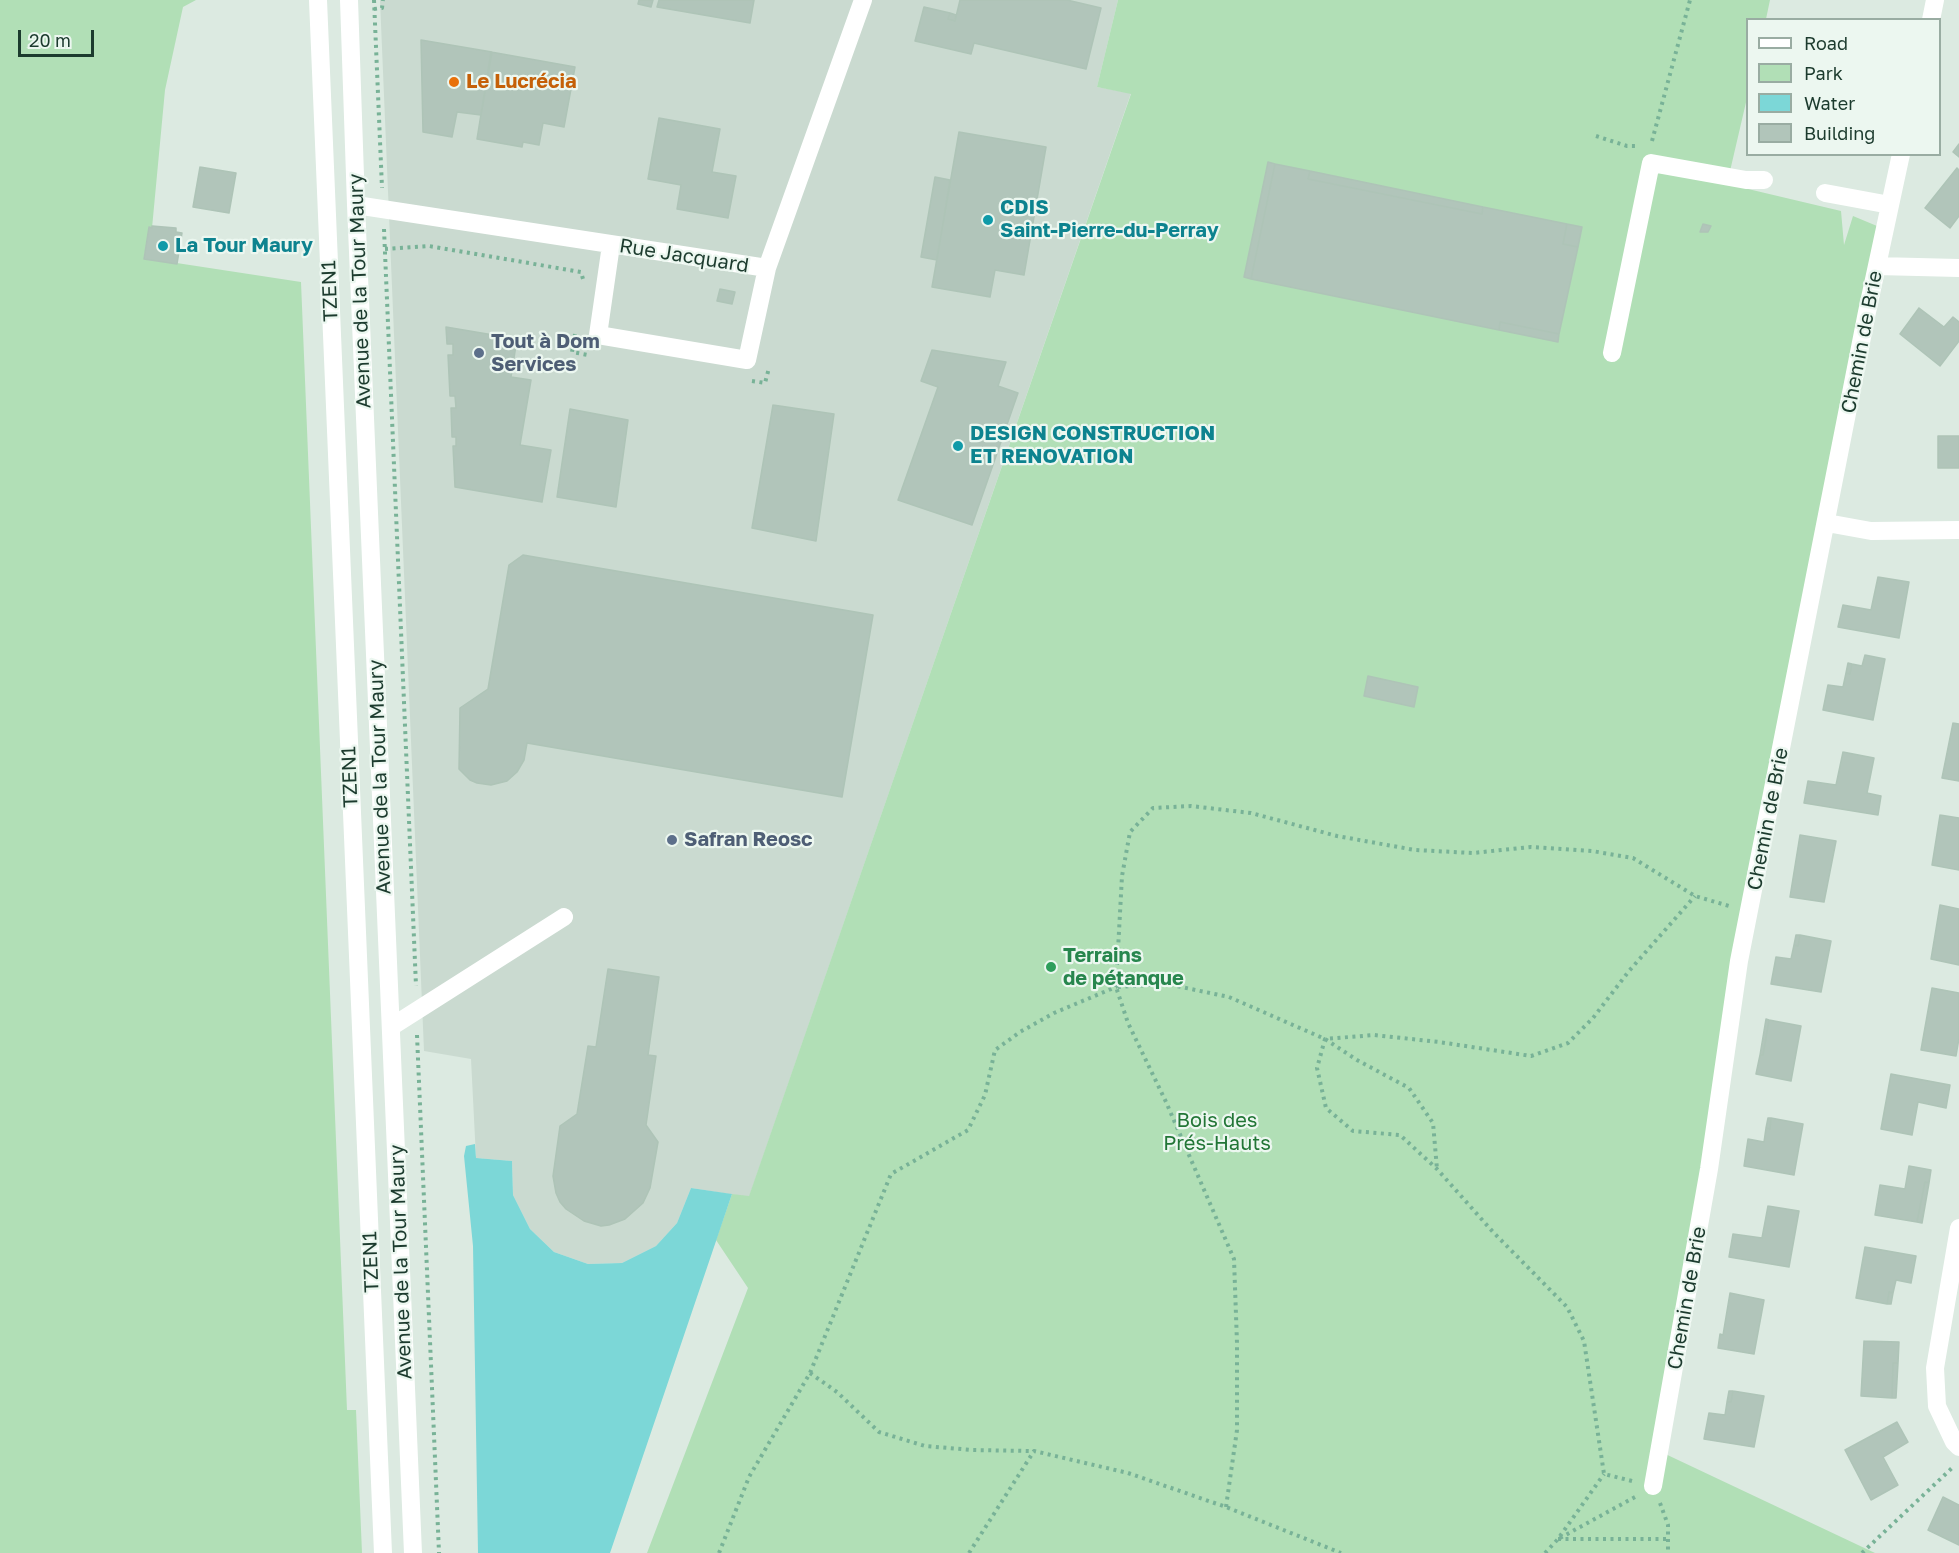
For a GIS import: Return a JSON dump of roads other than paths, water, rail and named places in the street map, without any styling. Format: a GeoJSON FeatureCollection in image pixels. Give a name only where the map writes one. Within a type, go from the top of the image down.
{"type":"FeatureCollection","features":[{"type":"Feature","properties":{"kind":"street","name":"TZEN1"},"geometry":{"type":"LineString","coordinates":[[318,0],[383,1553]]}},
{"type":"Feature","properties":{"kind":"street","name":"Avenue de la Tour Maury"},"geometry":{"type":"LineString","coordinates":[[349,0],[413,1553]]}},
{"type":"Feature","properties":{"kind":"street","name":"Rue Jacquard"},"geometry":{"type":"LineString","coordinates":[[356,205],[767,268],[863,0]]}},
{"type":"Feature","properties":{"kind":"street"},"geometry":{"type":"LineString","coordinates":[[1931,18],[1935,0]]}},
{"type":"Feature","properties":{"kind":"street"},"geometry":{"type":"LineString","coordinates":[[1612,353],[1651,154],[1746,180],[1764,180]]}},
{"type":"Feature","properties":{"kind":"street","name":"Chemin de Brie"},"geometry":{"type":"LineString","coordinates":[[1653,1486],[1709,1169],[1739,961],[1827,523],[1866,312],[1901,156]]}},
{"type":"Feature","properties":{"kind":"street"},"geometry":{"type":"LineString","coordinates":[[1826,193],[1890,205]]}},
{"type":"Feature","properties":{"kind":"street"},"geometry":{"type":"LineString","coordinates":[[611,244],[598,335],[747,360],[767,268]]}},
{"type":"Feature","properties":{"kind":"street"},"geometry":{"type":"LineString","coordinates":[[1877,266],[1959,268]]}},
{"type":"Feature","properties":{"kind":"street"},"geometry":{"type":"LineString","coordinates":[[1827,523],[1871,531],[1959,530]]}},
{"type":"Feature","properties":{"kind":"street"},"geometry":{"type":"LineString","coordinates":[[391,1027],[564,917]]}},
{"type":"Feature","properties":{"kind":"street"},"geometry":{"type":"LineString","coordinates":[[1959,1228],[1935,1368],[1937,1406],[1954,1442],[1959,1447]]}},
{"type":"Feature","properties":{"kind":"water"},"geometry":{"type":"Polygon","coordinates":[[[475,1144],[476,1158],[512,1161],[513,1195],[530,1229],[554,1252],[588,1264],[622,1263],[656,1246],[677,1223],[691,1188],[732,1194],[610,1553],[478,1553],[473,1246],[464,1156],[466,1146],[475,1144]]]}},
{"type":"Feature","properties":{"kind":"place","name":"Le Lucrécia"},"geometry":{"type":"Point","coordinates":[454,82]}},
{"type":"Feature","properties":{"kind":"place","name":"CDIS Saint-Pierre-du-Perray"},"geometry":{"type":"Point","coordinates":[988,220]}},
{"type":"Feature","properties":{"kind":"place","name":"La Tour Maury"},"geometry":{"type":"Point","coordinates":[163,246]}},
{"type":"Feature","properties":{"kind":"place","name":"Tout à Dom Services"},"geometry":{"type":"Point","coordinates":[479,353]}},
{"type":"Feature","properties":{"kind":"place","name":"DESIGN CONSTRUCTION ET RENOVATION"},"geometry":{"type":"Point","coordinates":[958,446]}},
{"type":"Feature","properties":{"kind":"place","name":"Safran Reosc"},"geometry":{"type":"Point","coordinates":[672,840]}},
{"type":"Feature","properties":{"kind":"place","name":"Terrains de pétanque"},"geometry":{"type":"Point","coordinates":[1051,967]}},
{"type":"Feature","properties":{"kind":"park label","name":"Bois des Prés-Hauts"},"geometry":{"type":"Point","coordinates":[1217,1132]}}]}
